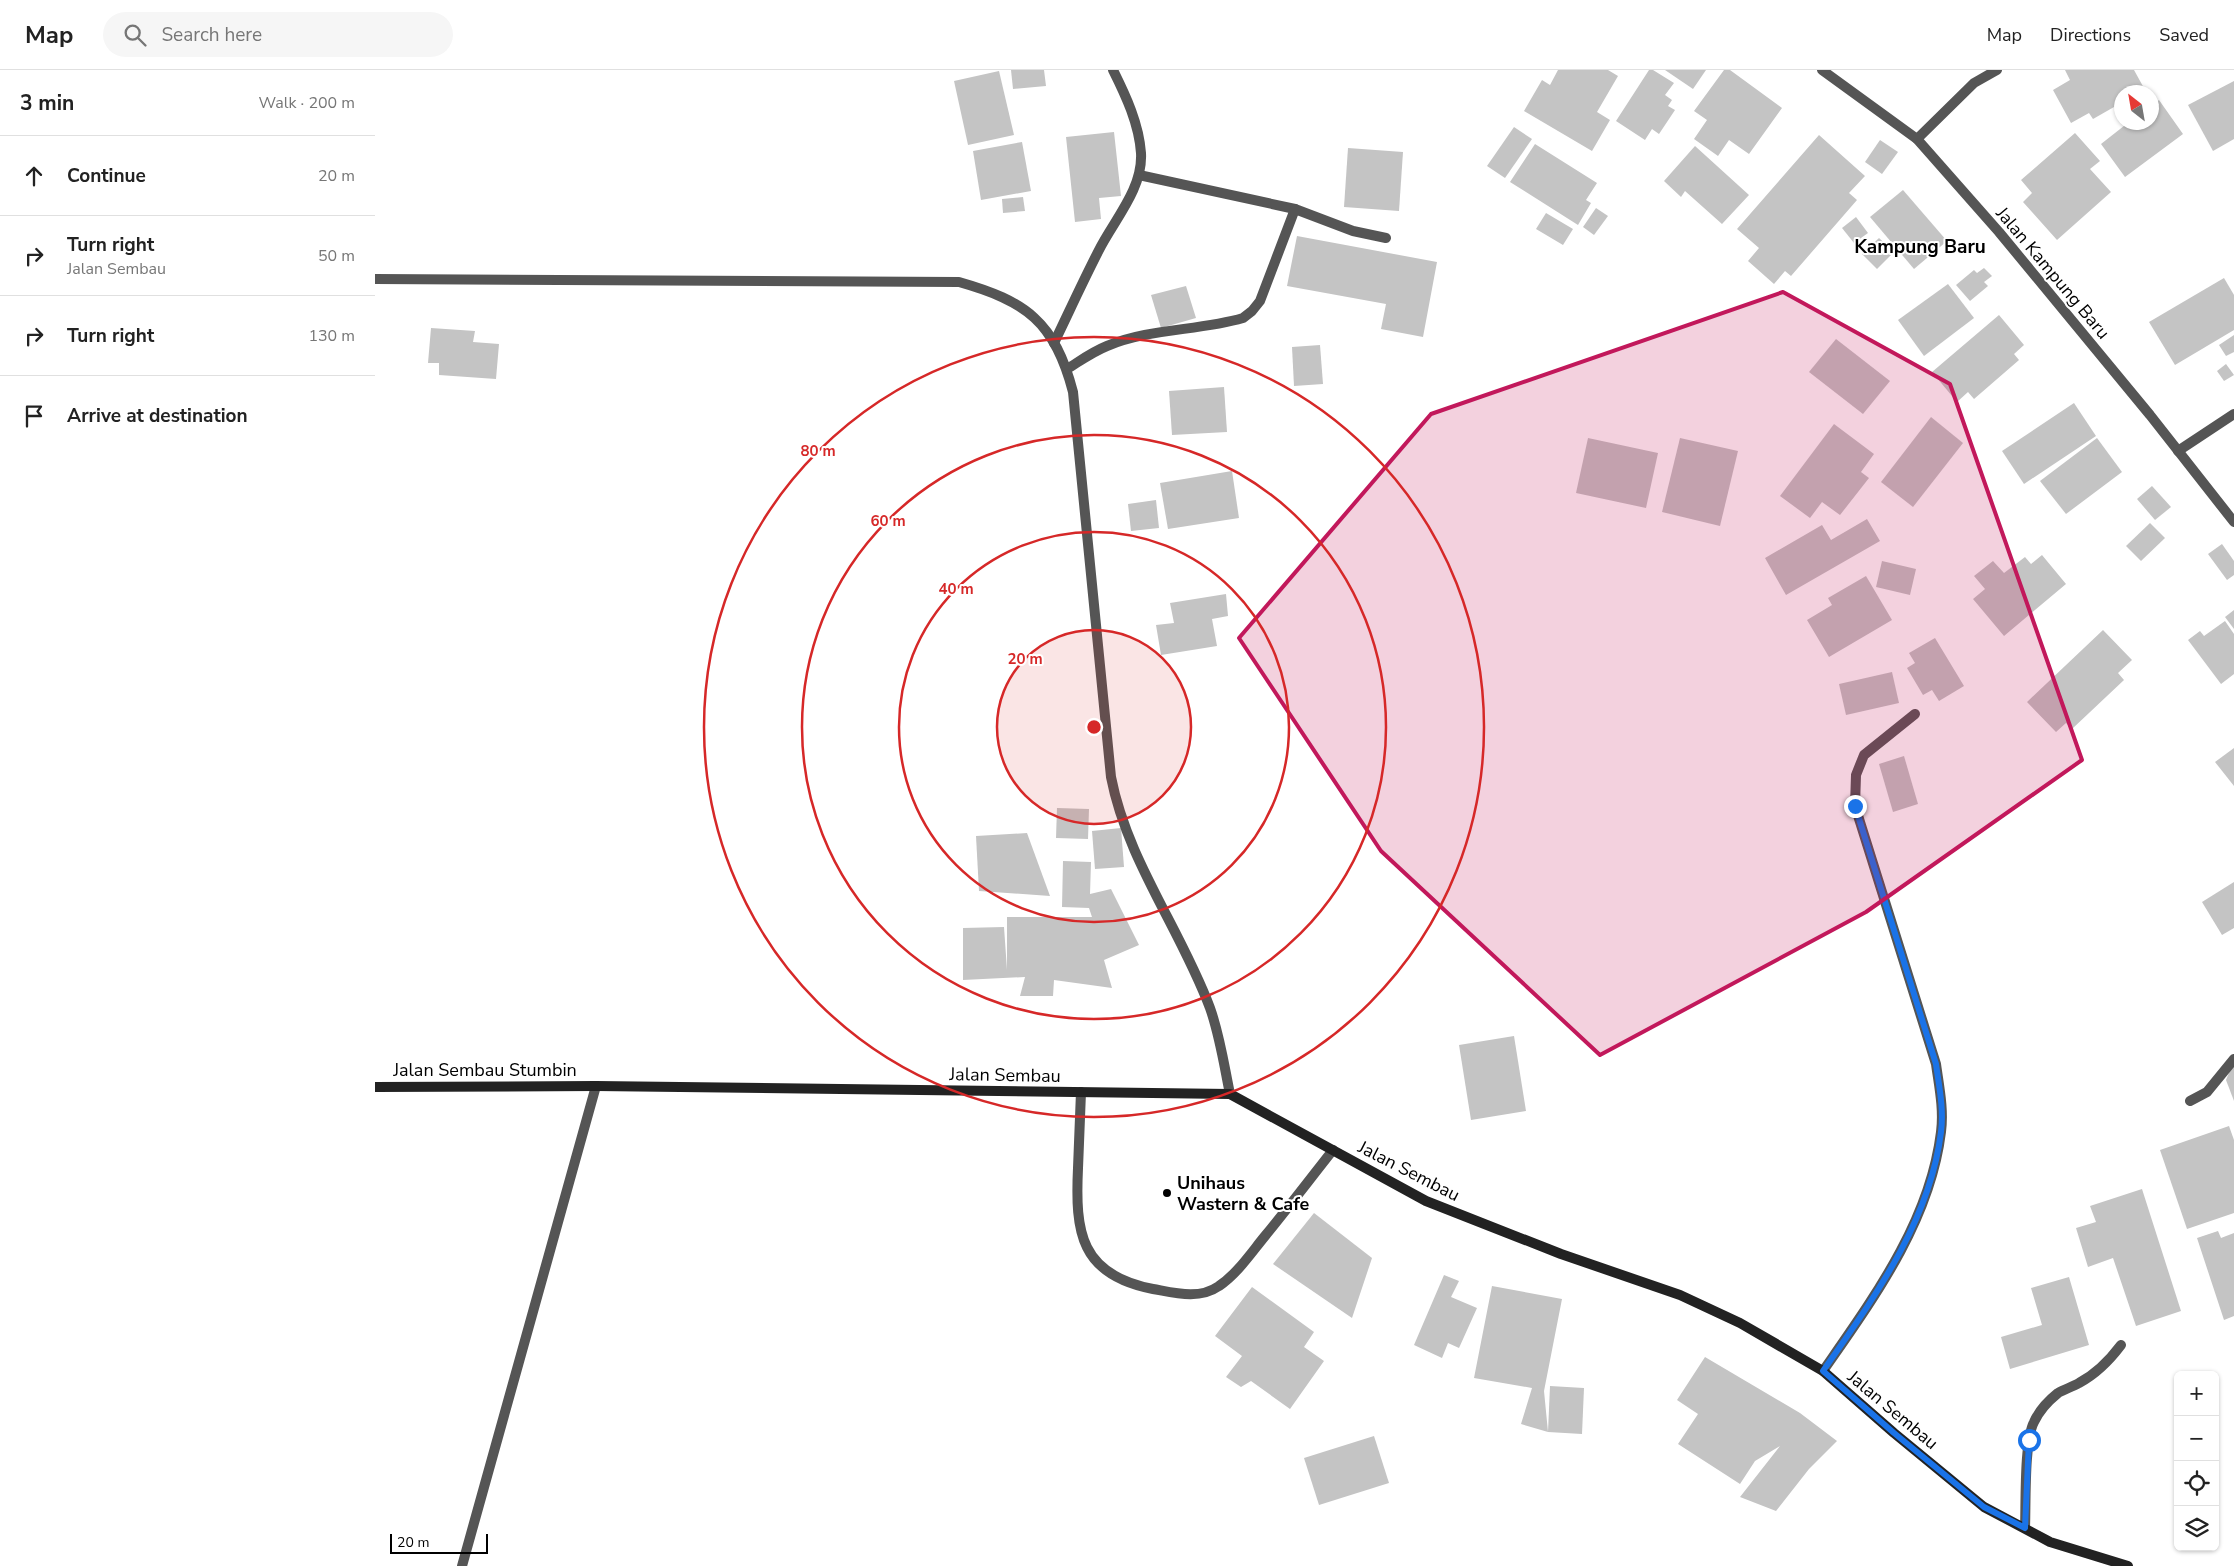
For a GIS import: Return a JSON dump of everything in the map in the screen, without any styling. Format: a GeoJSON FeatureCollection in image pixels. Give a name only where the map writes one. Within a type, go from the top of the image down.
{"type":"FeatureCollection","features":[{"type":"Feature","properties":{"kind":"main road","name":"Jalan Sembau"},"geometry":{"type":"LineString","coordinates":[[596,1086],[1230,1094],[1426,1201],[1561,1254],[1680,1295],[1740,1323],[1823,1371],[1894,1433],[1984,1507],[2050,1542],[2129,1566]]}},
{"type":"Feature","properties":{"kind":"main road","name":"Jalan Sembau Stumbin"},"geometry":{"type":"LineString","coordinates":[[375,1087],[596,1086]]}},
{"type":"Feature","properties":{"kind":"street"},"geometry":{"type":"LineString","coordinates":[[1054,343],[1099,249],[1132,192],[1139,175],[1141,154],[1136,127],[1126,96],[1113,70]]}},
{"type":"Feature","properties":{"kind":"street","name":"Jalan Kampung Baru"},"geometry":{"type":"LineString","coordinates":[[1822,70],[1917,138],[1999,232],[2234,522]]}},
{"type":"Feature","properties":{"kind":"street"},"geometry":{"type":"LineString","coordinates":[[1917,138],[1974,83],[1997,70]]}},
{"type":"Feature","properties":{"kind":"street"},"geometry":{"type":"LineString","coordinates":[[1139,175],[1295,209],[1353,231],[1385,238]]}},
{"type":"Feature","properties":{"kind":"street"},"geometry":{"type":"LineString","coordinates":[[1067,369],[1092,352],[1109,345],[1137,337],[1243,318],[1260,301],[1295,209]]}},
{"type":"Feature","properties":{"kind":"street"},"geometry":{"type":"LineString","coordinates":[[375,279],[959,282],[989,290],[1037,318],[1054,343],[1067,369],[1073,392],[1111,777],[1115,799],[1155,893],[1210,1008],[1219,1039],[1230,1094]]}},
{"type":"Feature","properties":{"kind":"street"},"geometry":{"type":"LineString","coordinates":[[2178,451],[2234,414]]}},
{"type":"Feature","properties":{"kind":"street"},"geometry":{"type":"LineString","coordinates":[[1823,1371],[1883,1285],[1918,1213],[1936,1161],[1942,1130],[1941,1093],[1936,1064],[1855,806],[1857,775],[1864,755],[1915,714]]}},
{"type":"Feature","properties":{"kind":"street"},"geometry":{"type":"LineString","coordinates":[[2190,1101],[2207,1092],[2234,1059]]}},
{"type":"Feature","properties":{"kind":"street"},"geometry":{"type":"LineString","coordinates":[[462,1566],[596,1086]]}},
{"type":"Feature","properties":{"kind":"street"},"geometry":{"type":"LineString","coordinates":[[1081,1092],[1076,1204],[1080,1229],[1085,1246],[1097,1262],[1111,1275],[1136,1286],[1181,1294],[1201,1294],[1219,1286],[1242,1265],[1333,1150]]}},
{"type":"Feature","properties":{"kind":"street"},"geometry":{"type":"LineString","coordinates":[[2025,1528],[2029,1440],[2033,1424],[2043,1408],[2053,1398],[2097,1371],[2110,1360],[2121,1345]]}},
{"type":"Feature","properties":{"kind":"highlighted area"},"geometry":{"type":"Polygon","coordinates":[[[1783,292],[1950,384],[2082,760],[1866,912],[1600,1055],[1381,851],[1239,638],[1431,414],[1783,292]]]}},
{"type":"Feature","properties":{"kind":"building"},"geometry":{"type":"Polygon","coordinates":[[[1011,70],[1044,70],[1046,86],[1013,89],[1011,70]]]}},
{"type":"Feature","properties":{"kind":"building"},"geometry":{"type":"Polygon","coordinates":[[[1558,70],[1608,70],[1618,76],[1597,112],[1610,120],[1592,151],[1524,111],[1542,80],[1550,85],[1558,70]]]}},
{"type":"Feature","properties":{"kind":"building"},"geometry":{"type":"Polygon","coordinates":[[[1649,70],[1653,70],[1674,83],[1665,95],[1672,100],[1668,106],[1675,110],[1659,134],[1652,129],[1645,140],[1616,121],[1649,70]]]}},
{"type":"Feature","properties":{"kind":"building"},"geometry":{"type":"Polygon","coordinates":[[[1665,70],[1706,70],[1693,89],[1665,70]]]}},
{"type":"Feature","properties":{"kind":"building"},"geometry":{"type":"Polygon","coordinates":[[[1724,70],[1730,70],[1782,108],[1749,154],[1729,140],[1718,156],[1694,139],[1707,120],[1694,111],[1724,70]]]}},
{"type":"Feature","properties":{"kind":"building"},"geometry":{"type":"Polygon","coordinates":[[[2065,70],[2134,70],[2142,85],[2114,85],[2114,107],[2093,119],[2089,113],[2071,123],[2053,90],[2070,80],[2065,70]]]}},
{"type":"Feature","properties":{"kind":"building"},"geometry":{"type":"Polygon","coordinates":[[[999,71],[1014,135],[968,145],[954,81],[999,71]]]}},
{"type":"Feature","properties":{"kind":"building"},"geometry":{"type":"Polygon","coordinates":[[[2234,81],[2234,139],[2213,151],[2188,105],[2234,81]]]}},
{"type":"Feature","properties":{"kind":"building"},"geometry":{"type":"Polygon","coordinates":[[[2159,100],[2183,134],[2125,177],[2101,144],[2119,130],[2159,130],[2159,100]]]}},
{"type":"Feature","properties":{"kind":"building"},"geometry":{"type":"Polygon","coordinates":[[[1514,127],[1532,139],[1505,178],[1487,166],[1514,127]]]}},
{"type":"Feature","properties":{"kind":"building"},"geometry":{"type":"Polygon","coordinates":[[[1114,132],[1121,196],[1099,198],[1101,219],[1075,222],[1066,137],[1114,132]]]}},
{"type":"Feature","properties":{"kind":"building"},"geometry":{"type":"Polygon","coordinates":[[[2075,133],[2100,161],[2090,169],[2111,192],[2057,240],[2023,202],[2032,193],[2021,180],[2075,133]]]}},
{"type":"Feature","properties":{"kind":"building"},"geometry":{"type":"Polygon","coordinates":[[[1819,135],[1865,176],[1849,193],[1857,200],[1791,276],[1785,271],[1774,284],[1748,261],[1759,248],[1737,229],[1819,135]]]}},
{"type":"Feature","properties":{"kind":"building"},"geometry":{"type":"Polygon","coordinates":[[[1880,140],[1898,152],[1882,174],[1865,162],[1880,140]]]}},
{"type":"Feature","properties":{"kind":"building"},"geometry":{"type":"Polygon","coordinates":[[[1022,142],[1031,191],[981,200],[973,151],[1022,142]]]}},
{"type":"Feature","properties":{"kind":"building"},"geometry":{"type":"Polygon","coordinates":[[[1535,144],[1597,183],[1586,200],[1591,203],[1578,225],[1510,182],[1535,144]]]}},
{"type":"Feature","properties":{"kind":"building"},"geometry":{"type":"Polygon","coordinates":[[[1695,146],[1749,195],[1722,224],[1685,191],[1681,197],[1664,181],[1695,146]]]}},
{"type":"Feature","properties":{"kind":"building"},"geometry":{"type":"Polygon","coordinates":[[[1348,148],[1403,152],[1399,211],[1344,207],[1348,148]]]}},
{"type":"Feature","properties":{"kind":"building"},"geometry":{"type":"Polygon","coordinates":[[[1903,190],[1947,241],[1914,269],[1870,217],[1903,190]]]}},
{"type":"Feature","properties":{"kind":"building"},"geometry":{"type":"Polygon","coordinates":[[[1023,197],[1025,211],[1003,213],[1002,199],[1023,197]]]}},
{"type":"Feature","properties":{"kind":"building"},"geometry":{"type":"Polygon","coordinates":[[[1596,208],[1608,216],[1594,235],[1583,227],[1596,208]]]}},
{"type":"Feature","properties":{"kind":"building"},"geometry":{"type":"Polygon","coordinates":[[[1546,213],[1573,229],[1563,245],[1536,229],[1546,213]]]}},
{"type":"Feature","properties":{"kind":"building"},"geometry":{"type":"Polygon","coordinates":[[[1856,217],[1868,233],[1854,243],[1842,228],[1856,217]]]}},
{"type":"Feature","properties":{"kind":"building"},"geometry":{"type":"Polygon","coordinates":[[[1297,236],[1437,262],[1423,337],[1381,329],[1386,304],[1287,286],[1297,236]]]}},
{"type":"Feature","properties":{"kind":"building"},"geometry":{"type":"Polygon","coordinates":[[[1879,238],[1894,252],[1877,269],[1862,254],[1879,238]]]}},
{"type":"Feature","properties":{"kind":"building"},"geometry":{"type":"Polygon","coordinates":[[[1984,268],[1992,276],[1984,282],[1988,286],[1970,301],[1956,285],[1974,270],[1977,273],[1984,268]]]}},
{"type":"Feature","properties":{"kind":"building"},"geometry":{"type":"Polygon","coordinates":[[[2224,278],[2234,295],[2234,330],[2175,365],[2149,322],[2224,278]]]}},
{"type":"Feature","properties":{"kind":"building"},"geometry":{"type":"Polygon","coordinates":[[[1948,284],[1974,318],[1924,356],[1898,320],[1948,284]]]}},
{"type":"Feature","properties":{"kind":"building"},"geometry":{"type":"Polygon","coordinates":[[[1186,286],[1196,318],[1161,328],[1151,295],[1186,286]]]}},
{"type":"Feature","properties":{"kind":"building"},"geometry":{"type":"Polygon","coordinates":[[[1999,315],[2024,345],[2014,354],[2019,360],[1974,399],[1968,392],[1957,402],[1932,372],[1999,315]]]}},
{"type":"Feature","properties":{"kind":"building"},"geometry":{"type":"Polygon","coordinates":[[[431,328],[475,331],[473,342],[499,344],[496,379],[439,375],[439,363],[428,363],[431,328]]]}},
{"type":"Feature","properties":{"kind":"building"},"geometry":{"type":"Polygon","coordinates":[[[2234,335],[2234,352],[2226,356],[2219,345],[2234,335]]]}},
{"type":"Feature","properties":{"kind":"building"},"geometry":{"type":"Polygon","coordinates":[[[1836,339],[1890,381],[1863,414],[1809,372],[1836,339]]]}},
{"type":"Feature","properties":{"kind":"building"},"geometry":{"type":"Polygon","coordinates":[[[1320,345],[1323,384],[1294,386],[1292,347],[1320,345]]]}},
{"type":"Feature","properties":{"kind":"building"},"geometry":{"type":"Polygon","coordinates":[[[2226,364],[2234,375],[2224,381],[2217,371],[2226,364]]]}},
{"type":"Feature","properties":{"kind":"building"},"geometry":{"type":"Polygon","coordinates":[[[1224,387],[1227,432],[1172,435],[1169,391],[1224,387]]]}},
{"type":"Feature","properties":{"kind":"building"},"geometry":{"type":"Polygon","coordinates":[[[2074,403],[2096,436],[2024,484],[2002,451],[2074,403]]]}},
{"type":"Feature","properties":{"kind":"building"},"geometry":{"type":"Polygon","coordinates":[[[1931,417],[1963,443],[1913,507],[1881,482],[1931,417]]]}},
{"type":"Feature","properties":{"kind":"building"},"geometry":{"type":"Polygon","coordinates":[[[1834,424],[1874,454],[1861,472],[1869,478],[1840,515],[1822,502],[1810,518],[1780,496],[1834,424]]]}},
{"type":"Feature","properties":{"kind":"building"},"geometry":{"type":"Polygon","coordinates":[[[1588,438],[1658,453],[1646,508],[1576,493],[1588,438]]]}},
{"type":"Feature","properties":{"kind":"building"},"geometry":{"type":"Polygon","coordinates":[[[1680,438],[1738,451],[1720,526],[1662,512],[1680,438]]]}},
{"type":"Feature","properties":{"kind":"building"},"geometry":{"type":"Polygon","coordinates":[[[2097,438],[2122,472],[2066,514],[2040,481],[2097,438]]]}},
{"type":"Feature","properties":{"kind":"building"},"geometry":{"type":"Polygon","coordinates":[[[1232,471],[1239,518],[1168,529],[1160,483],[1232,471]]]}},
{"type":"Feature","properties":{"kind":"building"},"geometry":{"type":"Polygon","coordinates":[[[2152,486],[2171,507],[2155,520],[2137,499],[2152,486]]]}},
{"type":"Feature","properties":{"kind":"building"},"geometry":{"type":"Polygon","coordinates":[[[1156,500],[1159,528],[1131,531],[1128,504],[1156,500]]]}},
{"type":"Feature","properties":{"kind":"building"},"geometry":{"type":"Polygon","coordinates":[[[1867,519],[1880,541],[1786,595],[1765,558],[1822,525],[1831,540],[1867,519]]]}},
{"type":"Feature","properties":{"kind":"building"},"geometry":{"type":"Polygon","coordinates":[[[2150,523],[2165,538],[2141,561],[2126,546],[2150,523]]]}},
{"type":"Feature","properties":{"kind":"building"},"geometry":{"type":"Polygon","coordinates":[[[2222,544],[2234,561],[2234,575],[2227,580],[2208,554],[2222,544]]]}},
{"type":"Feature","properties":{"kind":"building"},"geometry":{"type":"Polygon","coordinates":[[[2042,555],[2066,584],[2004,636],[1973,599],[1985,589],[1974,576],[1993,561],[2004,573],[2025,557],[2031,564],[2042,555]]]}},
{"type":"Feature","properties":{"kind":"building"},"geometry":{"type":"Polygon","coordinates":[[[1882,561],[1916,569],[1910,595],[1876,587],[1882,561]]]}},
{"type":"Feature","properties":{"kind":"building"},"geometry":{"type":"Polygon","coordinates":[[[1866,576],[1892,620],[1829,657],[1807,620],[1832,605],[1828,598],[1866,576]]]}},
{"type":"Feature","properties":{"kind":"building"},"geometry":{"type":"Polygon","coordinates":[[[1226,594],[1228,616],[1212,619],[1217,646],[1161,655],[1156,625],[1174,623],[1170,603],[1226,594]]]}},
{"type":"Feature","properties":{"kind":"building"},"geometry":{"type":"Polygon","coordinates":[[[2234,610],[2234,629],[2225,617],[2234,610]]]}},
{"type":"Feature","properties":{"kind":"building"},"geometry":{"type":"Polygon","coordinates":[[[2225,621],[2234,634],[2234,674],[2221,684],[2188,640],[2200,631],[2204,636],[2225,621]]]}},
{"type":"Feature","properties":{"kind":"building"},"geometry":{"type":"Polygon","coordinates":[[[2103,630],[2132,660],[2118,673],[2124,680],[2072,729],[2066,723],[2056,732],[2027,702],[2103,630]]]}},
{"type":"Feature","properties":{"kind":"building"},"geometry":{"type":"Polygon","coordinates":[[[1935,638],[1964,686],[1939,701],[1932,690],[1923,695],[1907,668],[1915,663],[1909,653],[1935,638]]]}},
{"type":"Feature","properties":{"kind":"building"},"geometry":{"type":"Polygon","coordinates":[[[1892,672],[1899,703],[1846,715],[1839,684],[1892,672]]]}},
{"type":"Feature","properties":{"kind":"building"},"geometry":{"type":"Polygon","coordinates":[[[2234,748],[2234,786],[2215,762],[2234,748]]]}},
{"type":"Feature","properties":{"kind":"building"},"geometry":{"type":"Polygon","coordinates":[[[1904,756],[1918,804],[1893,812],[1879,764],[1904,756]]]}},
{"type":"Feature","properties":{"kind":"building"},"geometry":{"type":"Polygon","coordinates":[[[1057,808],[1089,809],[1088,839],[1056,838],[1057,808]]]}},
{"type":"Feature","properties":{"kind":"building"},"geometry":{"type":"Polygon","coordinates":[[[1121,828],[1124,867],[1095,869],[1092,831],[1121,828]]]}},
{"type":"Feature","properties":{"kind":"building"},"geometry":{"type":"Polygon","coordinates":[[[1027,833],[1050,896],[979,891],[976,836],[1027,833]]]}},
{"type":"Feature","properties":{"kind":"building"},"geometry":{"type":"Polygon","coordinates":[[[1063,861],[1091,862],[1090,894],[1111,889],[1139,945],[1104,960],[1112,988],[1054,980],[1053,996],[1020,996],[1025,977],[963,980],[963,928],[1004,927],[1007,970],[1007,917],[1092,917],[1089,908],[1062,907],[1063,861]]]}},
{"type":"Feature","properties":{"kind":"building"},"geometry":{"type":"Polygon","coordinates":[[[2234,882],[2234,928],[2222,935],[2202,902],[2234,882]]]}},
{"type":"Feature","properties":{"kind":"building"},"geometry":{"type":"Polygon","coordinates":[[[1514,1036],[1526,1111],[1471,1120],[1459,1045],[1514,1036]]]}},
{"type":"Feature","properties":{"kind":"building"},"geometry":{"type":"Polygon","coordinates":[[[2234,1061],[2234,1101],[2226,1080],[2234,1061]]]}},
{"type":"Feature","properties":{"kind":"building"},"geometry":{"type":"Polygon","coordinates":[[[2229,1126],[2234,1140],[2234,1213],[2187,1229],[2160,1150],[2229,1126]]]}},
{"type":"Feature","properties":{"kind":"building"},"geometry":{"type":"Polygon","coordinates":[[[2142,1189],[2181,1311],[2136,1326],[2113,1258],[2088,1267],[2076,1228],[2096,1222],[2090,1206],[2142,1189]]]}},
{"type":"Feature","properties":{"kind":"building"},"geometry":{"type":"Polygon","coordinates":[[[1314,1213],[1372,1258],[1352,1318],[1273,1264],[1314,1213]]]}},
{"type":"Feature","properties":{"kind":"building"},"geometry":{"type":"Polygon","coordinates":[[[2218,1231],[2221,1238],[2234,1233],[2234,1316],[2224,1320],[2197,1238],[2218,1231]]]}},
{"type":"Feature","properties":{"kind":"building"},"geometry":{"type":"Polygon","coordinates":[[[1444,1275],[1459,1281],[1451,1297],[1477,1308],[1459,1348],[1448,1343],[1442,1358],[1414,1345],[1444,1275]]]}},
{"type":"Feature","properties":{"kind":"building"},"geometry":{"type":"Polygon","coordinates":[[[2069,1277],[2089,1345],[2010,1369],[2001,1337],[2042,1325],[2031,1288],[2069,1277]]]}},
{"type":"Feature","properties":{"kind":"building"},"geometry":{"type":"Polygon","coordinates":[[[1492,1286],[1562,1299],[1544,1391],[1548,1432],[1521,1424],[1532,1388],[1474,1378],[1492,1286]]]}},
{"type":"Feature","properties":{"kind":"building"},"geometry":{"type":"Polygon","coordinates":[[[1252,1287],[1314,1332],[1304,1347],[1324,1361],[1290,1409],[1251,1381],[1241,1387],[1226,1377],[1242,1356],[1215,1336],[1252,1287]]]}},
{"type":"Feature","properties":{"kind":"building"},"geometry":{"type":"Polygon","coordinates":[[[1705,1357],[1800,1413],[1837,1441],[1809,1469],[1776,1511],[1740,1497],[1780,1446],[1755,1461],[1740,1484],[1678,1444],[1698,1414],[1677,1400],[1705,1357]]]}},
{"type":"Feature","properties":{"kind":"building"},"geometry":{"type":"Polygon","coordinates":[[[1550,1386],[1584,1388],[1582,1434],[1548,1432],[1550,1386]]]}},
{"type":"Feature","properties":{"kind":"building"},"geometry":{"type":"Polygon","coordinates":[[[1374,1436],[1389,1483],[1319,1505],[1304,1458],[1374,1436]]]}},
{"type":"Feature","properties":{"kind":"place","name":"Unihaus Wastern & Cafe"},"geometry":{"type":"Point","coordinates":[1167,1193]}},
{"type":"Feature","properties":{"kind":"district","name":"Kampung Baru"},"geometry":{"type":"Point","coordinates":[1920,246]}},
{"type":"Feature","properties":{"kind":"route"},"geometry":{"type":"LineString","coordinates":[[1855,806],[1936,1064],[1941,1093],[1942,1130],[1936,1161],[1918,1213],[1883,1285],[1823,1371],[1894,1433],[1984,1507],[2025,1528],[2029,1440]]}}]}
